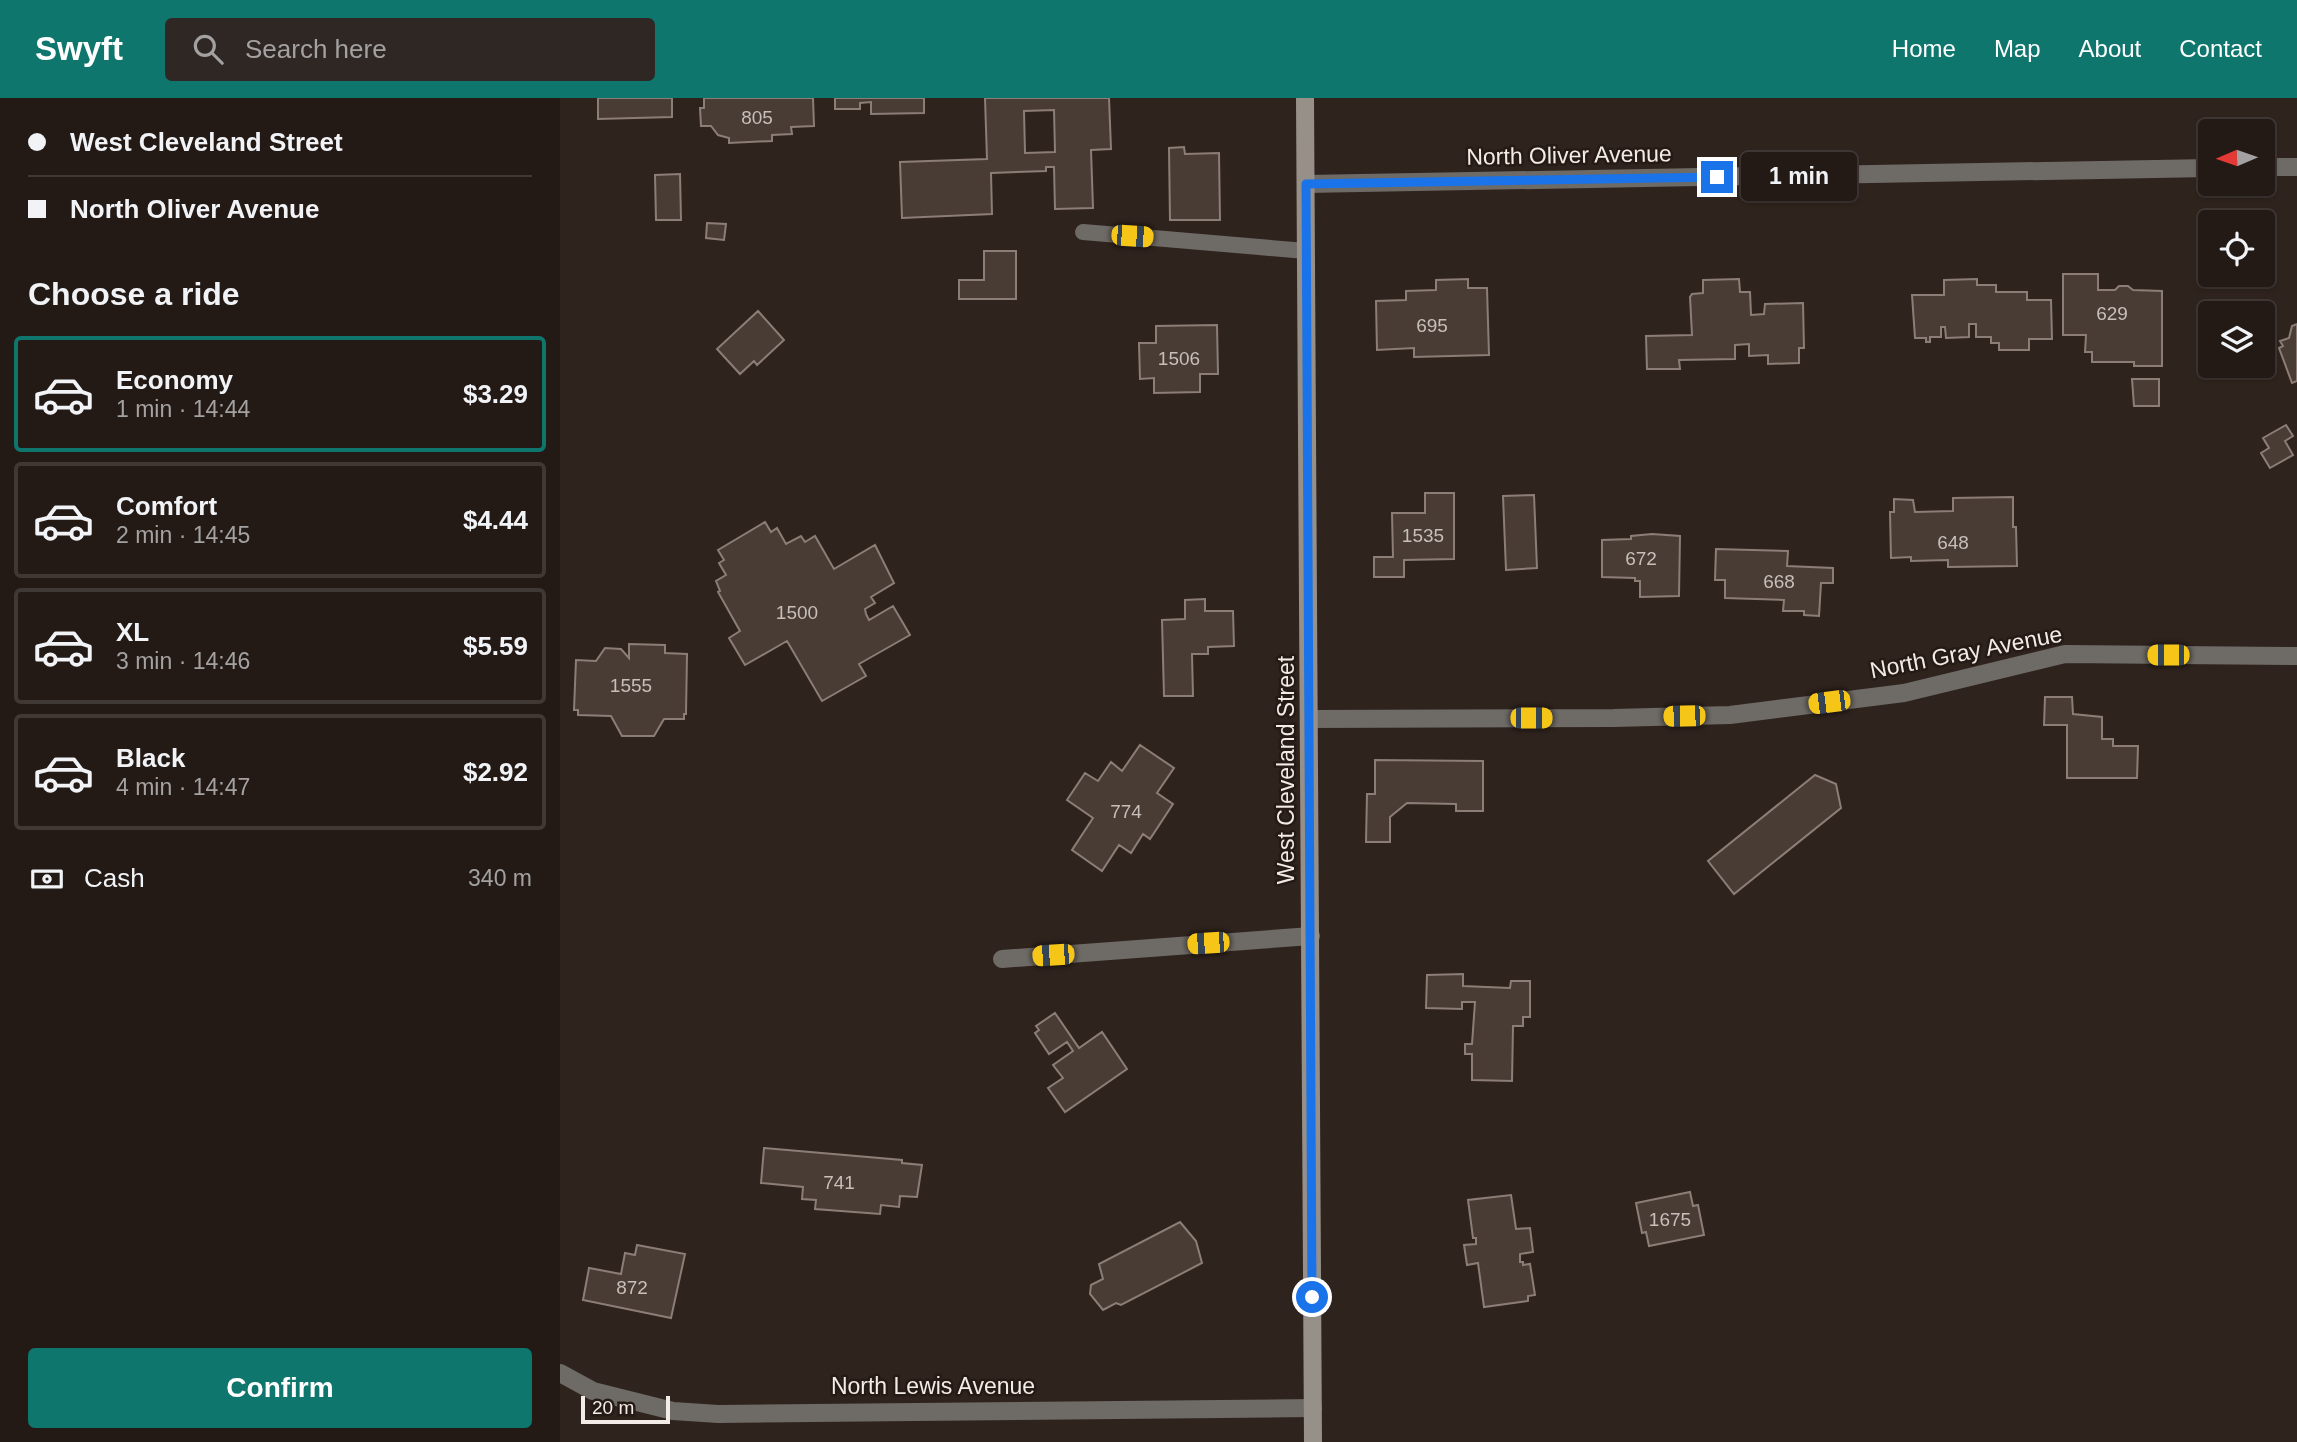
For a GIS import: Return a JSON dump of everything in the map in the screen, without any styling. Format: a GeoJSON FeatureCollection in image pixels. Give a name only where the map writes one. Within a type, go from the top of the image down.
{"type":"FeatureCollection","features":[{"type":"Feature","properties":{"kind":"street","name":"West Cleveland Street"},"geometry":{"type":"LineString","coordinates":[[1305,98],[1313,1442]]}},
{"type":"Feature","properties":{"kind":"street"},"geometry":{"type":"LineString","coordinates":[[2275,167],[2297,167]]}},
{"type":"Feature","properties":{"kind":"street","name":"North Oliver Avenue"},"geometry":{"type":"LineString","coordinates":[[1306,184],[2198,168]]}},
{"type":"Feature","properties":{"kind":"street","name":"North Gray Avenue"},"geometry":{"type":"LineString","coordinates":[[1310,719],[1730,715],[1904,693],[2065,654],[2297,656]]}},
{"type":"Feature","properties":{"kind":"street"},"geometry":{"type":"LineString","coordinates":[[1002,959],[1311,936]]}},
{"type":"Feature","properties":{"kind":"street","name":"North Lewis Avenue"},"geometry":{"type":"LineString","coordinates":[[560,1373],[593,1391],[673,1411],[719,1414],[1313,1408]]}},
{"type":"Feature","properties":{"kind":"lane"},"geometry":{"type":"LineString","coordinates":[[1083,232],[1306,251]]}},
{"type":"Feature","properties":{"kind":"building"},"geometry":{"type":"Polygon","coordinates":[[[598,98],[672,98],[672,117],[598,119],[598,98]]]}},
{"type":"Feature","properties":{"kind":"building"},"geometry":{"type":"Polygon","coordinates":[[[704,98],[813,98],[814,126],[791,127],[792,134],[772,135],[772,141],[729,143],[729,138],[718,135],[711,126],[701,126],[700,108],[704,108],[704,98]]]}},
{"type":"Feature","properties":{"kind":"building"},"geometry":{"type":"Polygon","coordinates":[[[835,98],[924,98],[924,113],[871,114],[871,102],[860,103],[860,109],[835,109],[835,98]]]}},
{"type":"Feature","properties":{"kind":"building"},"geometry":{"type":"Polygon","coordinates":[[[985,98],[1109,98],[1111,149],[1091,150],[1093,208],[1055,209],[1054,167],[1046,167],[1046,171],[991,173],[992,214],[902,218],[900,162],[987,159],[985,98]],[[1054,110],[1024,111],[1025,153],[1055,152],[1054,110]]]}},
{"type":"Feature","properties":{"kind":"building"},"geometry":{"type":"Polygon","coordinates":[[[1184,147],[1185,154],[1219,153],[1220,220],[1170,220],[1169,148],[1184,147]]]}},
{"type":"Feature","properties":{"kind":"building"},"geometry":{"type":"Polygon","coordinates":[[[680,174],[681,220],[656,220],[655,175],[680,174]]]}},
{"type":"Feature","properties":{"kind":"building"},"geometry":{"type":"Polygon","coordinates":[[[707,223],[726,224],[724,240],[706,238],[707,223]]]}},
{"type":"Feature","properties":{"kind":"building"},"geometry":{"type":"Polygon","coordinates":[[[984,251],[1016,251],[1016,299],[959,299],[959,280],[984,280],[984,251]]]}},
{"type":"Feature","properties":{"kind":"building"},"geometry":{"type":"Polygon","coordinates":[[[2063,274],[2098,274],[2098,290],[2115,290],[2119,286],[2128,286],[2133,290],[2162,291],[2162,366],[2134,366],[2134,362],[2092,362],[2092,352],[2085,352],[2086,335],[2063,335],[2063,274]]]}},
{"type":"Feature","properties":{"kind":"building"},"geometry":{"type":"Polygon","coordinates":[[[1468,279],[1468,288],[1487,288],[1489,355],[1414,357],[1414,348],[1377,350],[1376,301],[1406,300],[1406,291],[1436,290],[1436,280],[1468,279]]]}},
{"type":"Feature","properties":{"kind":"building"},"geometry":{"type":"Polygon","coordinates":[[[1739,279],[1740,292],[1750,292],[1751,315],[1764,314],[1765,304],[1803,303],[1804,348],[1799,348],[1799,363],[1768,364],[1768,355],[1749,356],[1749,344],[1735,345],[1735,359],[1679,360],[1680,369],[1647,369],[1646,336],[1692,335],[1690,297],[1692,294],[1703,293],[1703,280],[1739,279]]]}},
{"type":"Feature","properties":{"kind":"building"},"geometry":{"type":"Polygon","coordinates":[[[1977,279],[1977,285],[1996,285],[1996,292],[2027,292],[2027,300],[2051,300],[2052,339],[2029,339],[2029,350],[1999,350],[1999,343],[1991,343],[1991,337],[1976,337],[1976,324],[1969,324],[1969,337],[1946,338],[1945,327],[1941,327],[1941,337],[1930,337],[1930,342],[1926,342],[1926,338],[1915,338],[1912,295],[1944,295],[1944,280],[1977,279]]]}},
{"type":"Feature","properties":{"kind":"building"},"geometry":{"type":"Polygon","coordinates":[[[758,311],[784,340],[757,365],[754,361],[740,374],[717,349],[758,311]]]}},
{"type":"Feature","properties":{"kind":"building"},"geometry":{"type":"Polygon","coordinates":[[[2297,324],[2297,381],[2292,383],[2279,348],[2283,346],[2280,341],[2289,338],[2292,326],[2297,324]]]}},
{"type":"Feature","properties":{"kind":"building"},"geometry":{"type":"Polygon","coordinates":[[[1217,325],[1218,374],[1200,374],[1200,392],[1154,393],[1154,378],[1140,379],[1139,343],[1156,343],[1156,326],[1217,325]]]}},
{"type":"Feature","properties":{"kind":"building"},"geometry":{"type":"Polygon","coordinates":[[[2132,379],[2159,379],[2159,406],[2134,406],[2132,379]]]}},
{"type":"Feature","properties":{"kind":"building"},"geometry":{"type":"Polygon","coordinates":[[[2286,425],[2293,436],[2285,441],[2293,455],[2270,468],[2261,453],[2269,448],[2263,438],[2286,425]]]}},
{"type":"Feature","properties":{"kind":"building"},"geometry":{"type":"Polygon","coordinates":[[[1425,493],[1454,493],[1454,559],[1404,560],[1404,577],[1374,577],[1374,557],[1393,557],[1392,513],[1425,513],[1425,493]]]}},
{"type":"Feature","properties":{"kind":"building"},"geometry":{"type":"Polygon","coordinates":[[[1534,495],[1537,568],[1506,570],[1503,496],[1534,495]]]}},
{"type":"Feature","properties":{"kind":"building"},"geometry":{"type":"Polygon","coordinates":[[[2013,497],[2017,566],[1948,567],[1948,560],[1911,561],[1911,557],[1891,558],[1890,512],[1894,512],[1894,499],[1913,500],[1915,512],[1953,511],[1953,498],[2013,497]]]}},
{"type":"Feature","properties":{"kind":"building"},"geometry":{"type":"Polygon","coordinates":[[[765,522],[771,532],[777,528],[786,544],[801,536],[805,542],[815,536],[834,569],[875,545],[894,583],[871,597],[875,603],[865,609],[866,614],[869,620],[893,606],[910,635],[859,664],[866,676],[822,701],[787,641],[745,665],[729,638],[740,631],[718,592],[720,591],[716,581],[726,575],[719,563],[724,560],[718,550],[765,522]]]}},
{"type":"Feature","properties":{"kind":"building"},"geometry":{"type":"Polygon","coordinates":[[[1631,536],[1680,536],[1679,596],[1640,597],[1640,581],[1635,581],[1635,578],[1602,577],[1602,540],[1631,539],[1631,536]]]}},
{"type":"Feature","properties":{"kind":"building"},"geometry":{"type":"Polygon","coordinates":[[[1716,549],[1788,551],[1787,566],[1833,568],[1833,583],[1821,583],[1819,616],[1804,615],[1804,611],[1783,611],[1784,600],[1725,598],[1725,580],[1715,580],[1716,549]]]}},
{"type":"Feature","properties":{"kind":"building"},"geometry":{"type":"Polygon","coordinates":[[[1205,599],[1205,611],[1233,611],[1234,646],[1208,647],[1208,654],[1192,654],[1193,696],[1164,696],[1162,620],[1185,619],[1185,600],[1205,599]]]}},
{"type":"Feature","properties":{"kind":"building"},"geometry":{"type":"Polygon","coordinates":[[[629,644],[665,645],[665,653],[687,654],[684,719],[664,719],[654,736],[622,736],[611,716],[578,715],[578,710],[574,710],[576,660],[596,661],[605,648],[621,649],[629,658],[629,644]]]}},
{"type":"Feature","properties":{"kind":"building"},"geometry":{"type":"Polygon","coordinates":[[[2045,697],[2072,697],[2073,714],[2102,717],[2102,739],[2113,739],[2113,746],[2138,746],[2137,778],[2067,778],[2067,725],[2044,725],[2045,697]]]}},
{"type":"Feature","properties":{"kind":"building"},"geometry":{"type":"Polygon","coordinates":[[[1140,745],[1174,768],[1157,793],[1173,804],[1150,839],[1143,834],[1131,853],[1119,845],[1102,871],[1072,850],[1093,818],[1067,800],[1085,773],[1098,781],[1111,762],[1122,771],[1140,745]]]}},
{"type":"Feature","properties":{"kind":"building"},"geometry":{"type":"Polygon","coordinates":[[[1375,760],[1483,761],[1483,811],[1456,811],[1456,804],[1407,803],[1390,817],[1390,842],[1366,842],[1367,794],[1375,794],[1375,760]]]}},
{"type":"Feature","properties":{"kind":"building"},"geometry":{"type":"Polygon","coordinates":[[[1815,775],[1836,784],[1841,808],[1734,894],[1708,861],[1815,775]]]}},
{"type":"Feature","properties":{"kind":"building"},"geometry":{"type":"Polygon","coordinates":[[[1463,974],[1463,986],[1510,988],[1511,981],[1530,981],[1530,1017],[1523,1017],[1523,1026],[1513,1026],[1512,1081],[1472,1080],[1472,1054],[1465,1054],[1465,1044],[1472,1044],[1475,1002],[1462,1002],[1462,1009],[1426,1008],[1427,975],[1463,974]]]}},
{"type":"Feature","properties":{"kind":"building"},"geometry":{"type":"Polygon","coordinates":[[[1055,1013],[1079,1048],[1102,1032],[1127,1069],[1065,1112],[1048,1088],[1063,1078],[1053,1065],[1073,1051],[1067,1042],[1049,1054],[1035,1033],[1039,1030],[1036,1026],[1055,1013]]]}},
{"type":"Feature","properties":{"kind":"building"},"geometry":{"type":"Polygon","coordinates":[[[764,1148],[902,1160],[902,1163],[922,1165],[917,1197],[900,1196],[899,1207],[881,1205],[880,1214],[815,1209],[816,1200],[802,1199],[803,1187],[761,1183],[764,1148]]]}},
{"type":"Feature","properties":{"kind":"building"},"geometry":{"type":"Polygon","coordinates":[[[1690,1192],[1693,1206],[1698,1205],[1704,1235],[1649,1246],[1646,1232],[1642,1233],[1636,1203],[1690,1192]]]}},
{"type":"Feature","properties":{"kind":"building"},"geometry":{"type":"Polygon","coordinates":[[[1511,1195],[1516,1229],[1530,1228],[1533,1252],[1520,1254],[1520,1262],[1523,1262],[1523,1265],[1530,1264],[1535,1295],[1528,1296],[1528,1301],[1484,1307],[1478,1263],[1467,1265],[1464,1245],[1476,1244],[1468,1200],[1511,1195]]]}},
{"type":"Feature","properties":{"kind":"building"},"geometry":{"type":"Polygon","coordinates":[[[1180,1222],[1196,1241],[1202,1263],[1121,1305],[1116,1303],[1103,1310],[1090,1294],[1091,1285],[1103,1279],[1099,1264],[1180,1222]]]}},
{"type":"Feature","properties":{"kind":"building"},"geometry":{"type":"Polygon","coordinates":[[[637,1245],[685,1254],[671,1318],[583,1300],[589,1268],[621,1274],[625,1253],[635,1255],[637,1245]]]}},
{"type":"Feature","properties":{"kind":"route"},"geometry":{"type":"LineString","coordinates":[[1312,1297],[1306,184],[1717,177]]}}]}
